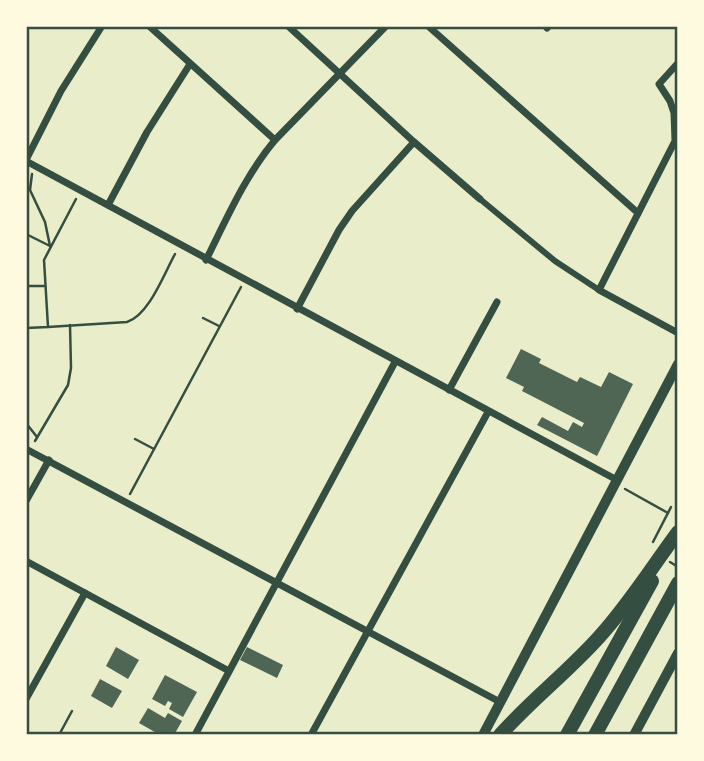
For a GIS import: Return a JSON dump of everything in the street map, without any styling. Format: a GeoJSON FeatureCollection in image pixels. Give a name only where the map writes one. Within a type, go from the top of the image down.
{"type":"FeatureCollection","features":[{"type":"Feature","properties":{"kind":"highway"},"geometry":{"type":"LineString","coordinates":[[499,735],[602,634],[678,533]]}},
{"type":"Feature","properties":{"kind":"highway"},"geometry":{"type":"LineString","coordinates":[[567,735],[678,533]]}},
{"type":"Feature","properties":{"kind":"highway"},"geometry":{"type":"LineString","coordinates":[[595,735],[678,583]]}},
{"type":"Feature","properties":{"kind":"main road"},"geometry":{"type":"LineString","coordinates":[[483,735],[621,483],[678,364]]}},
{"type":"Feature","properties":{"kind":"main road"},"geometry":{"type":"LineString","coordinates":[[634,735],[678,653]]}},
{"type":"Feature","properties":{"kind":"street"},"geometry":{"type":"LineString","coordinates":[[102,26],[61,91],[26,161],[621,483]]}},
{"type":"Feature","properties":{"kind":"street"},"geometry":{"type":"LineString","coordinates":[[149,26],[275,140]]}},
{"type":"Feature","properties":{"kind":"street"},"geometry":{"type":"LineString","coordinates":[[288,26],[414,142],[550,257],[577,278],[678,333]]}},
{"type":"Feature","properties":{"kind":"street"},"geometry":{"type":"LineString","coordinates":[[206,260],[248,177],[275,140],[386,26]]}},
{"type":"Feature","properties":{"kind":"street"},"geometry":{"type":"LineString","coordinates":[[428,26],[638,213]]}},
{"type":"Feature","properties":{"kind":"street"},"geometry":{"type":"LineString","coordinates":[[599,290],[675,141],[674,113],[659,84],[678,63]]}},
{"type":"Feature","properties":{"kind":"street"},"geometry":{"type":"LineString","coordinates":[[108,205],[153,120],[190,64]]}},
{"type":"Feature","properties":{"kind":"street"},"geometry":{"type":"LineString","coordinates":[[297,309],[352,211],[414,142]]}},
{"type":"Feature","properties":{"kind":"street"},"geometry":{"type":"LineString","coordinates":[[449,390],[497,302]]}},
{"type":"Feature","properties":{"kind":"street"},"geometry":{"type":"LineString","coordinates":[[195,735],[395,362]]}},
{"type":"Feature","properties":{"kind":"street"},"geometry":{"type":"LineString","coordinates":[[311,735],[488,412]]}},
{"type":"Feature","properties":{"kind":"street"},"geometry":{"type":"LineString","coordinates":[[28,450],[500,702]]}},
{"type":"Feature","properties":{"kind":"street"},"geometry":{"type":"LineString","coordinates":[[26,501],[49,460]]}},
{"type":"Feature","properties":{"kind":"street"},"geometry":{"type":"LineString","coordinates":[[26,561],[229,671]]}},
{"type":"Feature","properties":{"kind":"street"},"geometry":{"type":"LineString","coordinates":[[26,699],[85,593]]}},
{"type":"Feature","properties":{"kind":"path"},"geometry":{"type":"LineString","coordinates":[[32,174],[30,190],[45,222],[50,246]]}},
{"type":"Feature","properties":{"kind":"path"},"geometry":{"type":"LineString","coordinates":[[48,327],[44,260],[81,191]]}},
{"type":"Feature","properties":{"kind":"path"},"geometry":{"type":"LineString","coordinates":[[26,234],[50,246]]}},
{"type":"Feature","properties":{"kind":"path"},"geometry":{"type":"LineString","coordinates":[[26,328],[127,322],[136,318],[145,309],[179,246]]}},
{"type":"Feature","properties":{"kind":"path"},"geometry":{"type":"LineString","coordinates":[[125,503],[244,281]]}},
{"type":"Feature","properties":{"kind":"path"},"geometry":{"type":"LineString","coordinates":[[26,286],[45,286]]}},
{"type":"Feature","properties":{"kind":"path"},"geometry":{"type":"LineString","coordinates":[[203,318],[219,326]]}},
{"type":"Feature","properties":{"kind":"path"},"geometry":{"type":"LineString","coordinates":[[28,450],[68,385],[71,368],[70,325]]}},
{"type":"Feature","properties":{"kind":"path"},"geometry":{"type":"LineString","coordinates":[[26,423],[37,438]]}},
{"type":"Feature","properties":{"kind":"path"},"geometry":{"type":"LineString","coordinates":[[135,439],[154,449]]}},
{"type":"Feature","properties":{"kind":"path"},"geometry":{"type":"LineString","coordinates":[[621,483],[624,488],[668,513]]}},
{"type":"Feature","properties":{"kind":"path"},"geometry":{"type":"LineString","coordinates":[[649,551],[671,507]]}},
{"type":"Feature","properties":{"kind":"path"},"geometry":{"type":"LineString","coordinates":[[59,735],[72,711]]}},
{"type":"Feature","properties":{"kind":"building"},"geometry":{"type":"Polygon","coordinates":[[[521,349],[541,359],[539,363],[577,382],[580,377],[601,387],[609,372],[633,384],[597,456],[537,425],[542,417],[568,431],[573,422],[582,427],[584,423],[522,391],[524,387],[506,378],[521,349]]]}},
{"type":"Feature","properties":{"kind":"building"},"geometry":{"type":"Polygon","coordinates":[[[116,647],[139,660],[128,679],[106,666],[116,647]]]}},
{"type":"Feature","properties":{"kind":"building"},"geometry":{"type":"Polygon","coordinates":[[[247,647],[283,665],[277,678],[240,660],[247,647]]]}},
{"type":"Feature","properties":{"kind":"building"},"geometry":{"type":"Polygon","coordinates":[[[165,675],[197,692],[183,717],[169,709],[172,703],[168,701],[165,706],[152,699],[165,675]]]}},
{"type":"Feature","properties":{"kind":"building"},"geometry":{"type":"Polygon","coordinates":[[[100,679],[122,691],[112,708],[91,696],[100,679]]]}},
{"type":"Feature","properties":{"kind":"building"},"geometry":{"type":"Polygon","coordinates":[[[148,708],[165,718],[168,713],[182,721],[174,735],[160,735],[139,723],[148,708]]]}}]}
